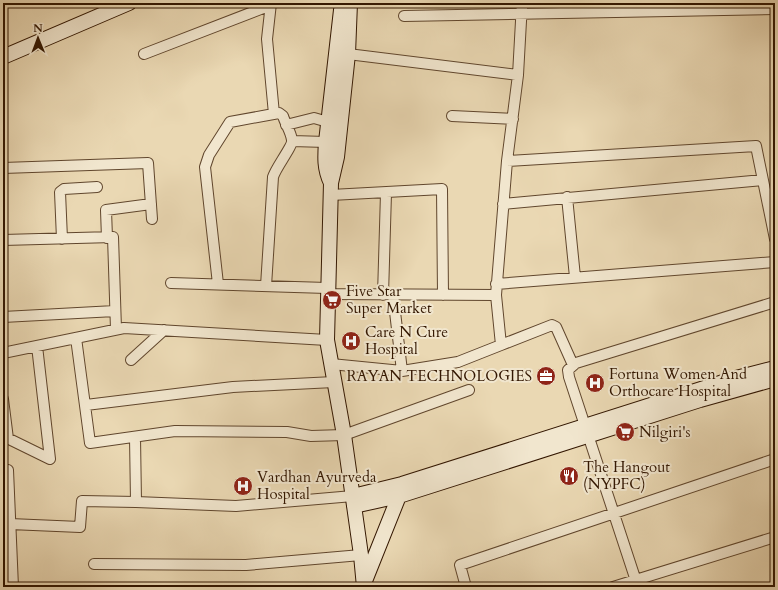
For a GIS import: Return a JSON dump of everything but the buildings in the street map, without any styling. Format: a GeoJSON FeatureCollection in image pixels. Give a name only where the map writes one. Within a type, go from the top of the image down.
{"type":"FeatureCollection","features":[{"type":"Feature","properties":{"kind":"street"},"geometry":{"type":"LineString","coordinates":[[3,47],[105,3]]}},
{"type":"Feature","properties":{"kind":"street"},"geometry":{"type":"LineString","coordinates":[[3,57],[129,3]]}},
{"type":"Feature","properties":{"kind":"street"},"geometry":{"type":"LineString","coordinates":[[331,189],[325,163],[326,142],[342,3]]}},
{"type":"Feature","properties":{"kind":"street"},"geometry":{"type":"LineString","coordinates":[[350,3],[348,54],[337,157],[331,189],[327,291],[327,340],[354,501],[362,555],[364,586]]}},
{"type":"Feature","properties":{"kind":"street"},"geometry":{"type":"LineString","coordinates":[[144,54],[271,4],[267,39],[274,114]]}},
{"type":"Feature","properties":{"kind":"street"},"geometry":{"type":"LineString","coordinates":[[501,345],[496,284],[507,161],[518,75],[521,8]]}},
{"type":"Feature","properties":{"kind":"street"},"geometry":{"type":"LineString","coordinates":[[404,16],[521,8],[775,9]]}},
{"type":"Feature","properties":{"kind":"street"},"geometry":{"type":"LineString","coordinates":[[348,54],[518,75]]}},
{"type":"Feature","properties":{"kind":"street"},"geometry":{"type":"LineString","coordinates":[[218,284],[206,167],[207,159],[230,122],[281,114],[292,141],[291,146],[276,168],[273,177],[266,286]]}},
{"type":"Feature","properties":{"kind":"street"},"geometry":{"type":"LineString","coordinates":[[452,116],[513,119]]}},
{"type":"Feature","properties":{"kind":"street"},"geometry":{"type":"LineString","coordinates":[[286,124],[314,118],[328,122]]}},
{"type":"Feature","properties":{"kind":"street"},"geometry":{"type":"LineString","coordinates":[[292,141],[326,142]]}},
{"type":"Feature","properties":{"kind":"street"},"geometry":{"type":"LineString","coordinates":[[507,161],[756,146],[775,238]]}},
{"type":"Feature","properties":{"kind":"street"},"geometry":{"type":"LineString","coordinates":[[3,168],[148,163],[152,219]]}},
{"type":"Feature","properties":{"kind":"street"},"geometry":{"type":"LineString","coordinates":[[503,204],[763,180]]}},
{"type":"Feature","properties":{"kind":"street"},"geometry":{"type":"LineString","coordinates":[[62,239],[60,192],[64,189],[97,187]]}},
{"type":"Feature","properties":{"kind":"street"},"geometry":{"type":"LineString","coordinates":[[331,189],[386,193],[442,189],[443,295]]}},
{"type":"Feature","properties":{"kind":"street"},"geometry":{"type":"LineString","coordinates":[[386,193],[388,295],[402,371]]}},
{"type":"Feature","properties":{"kind":"street"},"geometry":{"type":"LineString","coordinates":[[567,197],[575,277]]}},
{"type":"Feature","properties":{"kind":"street"},"geometry":{"type":"LineString","coordinates":[[107,238],[106,210],[151,204]]}},
{"type":"Feature","properties":{"kind":"street"},"geometry":{"type":"LineString","coordinates":[[3,240],[113,237],[116,329]]}},
{"type":"Feature","properties":{"kind":"street"},"geometry":{"type":"LineString","coordinates":[[496,284],[775,262]]}},
{"type":"Feature","properties":{"kind":"street"},"geometry":{"type":"LineString","coordinates":[[171,283],[266,286],[388,295],[496,295]]}},
{"type":"Feature","properties":{"kind":"street"},"geometry":{"type":"LineString","coordinates":[[637,583],[586,431],[569,378],[568,370],[573,365],[775,302]]}},
{"type":"Feature","properties":{"kind":"street"},"geometry":{"type":"LineString","coordinates":[[3,317],[115,311]]}},
{"type":"Feature","properties":{"kind":"street"},"geometry":{"type":"LineString","coordinates":[[331,364],[402,371],[458,362],[552,325],[556,327],[573,365]]}},
{"type":"Feature","properties":{"kind":"street"},"geometry":{"type":"LineString","coordinates":[[3,353],[124,328],[327,340]]}},
{"type":"Feature","properties":{"kind":"street"},"geometry":{"type":"LineString","coordinates":[[131,360],[164,330]]}},
{"type":"Feature","properties":{"kind":"street"},"geometry":{"type":"LineString","coordinates":[[76,338],[90,443],[183,431],[287,432],[311,436],[344,435],[469,390]]}},
{"type":"Feature","properties":{"kind":"street"},"geometry":{"type":"LineString","coordinates":[[3,399],[6,437],[50,459],[37,346]]}},
{"type":"Feature","properties":{"kind":"street"},"geometry":{"type":"LineString","coordinates":[[10,524],[80,527],[82,501],[236,506],[354,501],[399,496],[729,380],[775,368]]}},
{"type":"Feature","properties":{"kind":"street"},"geometry":{"type":"LineString","coordinates":[[354,501],[402,484],[775,379]]}},
{"type":"Feature","properties":{"kind":"street"},"geometry":{"type":"LineString","coordinates":[[86,405],[233,387],[334,382]]}},
{"type":"Feature","properties":{"kind":"street"},"geometry":{"type":"LineString","coordinates":[[135,437],[136,502]]}},
{"type":"Feature","properties":{"kind":"street"},"geometry":{"type":"LineString","coordinates":[[466,587],[460,565],[775,459]]}},
{"type":"Feature","properties":{"kind":"street"},"geometry":{"type":"LineString","coordinates":[[3,470],[8,470],[13,587]]}},
{"type":"Feature","properties":{"kind":"street"},"geometry":{"type":"LineString","coordinates":[[364,586],[399,496]]}},
{"type":"Feature","properties":{"kind":"street"},"geometry":{"type":"LineString","coordinates":[[613,587],[637,583],[775,537]]}},
{"type":"Feature","properties":{"kind":"street"},"geometry":{"type":"LineString","coordinates":[[94,564],[246,565],[362,555]]}},
{"type":"Feature","properties":{"kind":"place","name":"Five Star Super Market"},"geometry":{"type":"Point","coordinates":[332,300]}},
{"type":"Feature","properties":{"kind":"place","name":"Care N Cure Hospital"},"geometry":{"type":"Point","coordinates":[351,341]}},
{"type":"Feature","properties":{"kind":"place","name":"RAYAN TECHNOLOGIES"},"geometry":{"type":"Point","coordinates":[546,376]}},
{"type":"Feature","properties":{"kind":"place","name":"Fortuna Women And Orthocare Hospital"},"geometry":{"type":"Point","coordinates":[595,383]}},
{"type":"Feature","properties":{"kind":"place","name":"Nilgiri's"},"geometry":{"type":"Point","coordinates":[625,432]}},
{"type":"Feature","properties":{"kind":"place","name":"The Hangout (NYPFC)"},"geometry":{"type":"Point","coordinates":[569,476]}},
{"type":"Feature","properties":{"kind":"place","name":"Vardhan Ayurveda Hospital"},"geometry":{"type":"Point","coordinates":[243,486]}}]}
